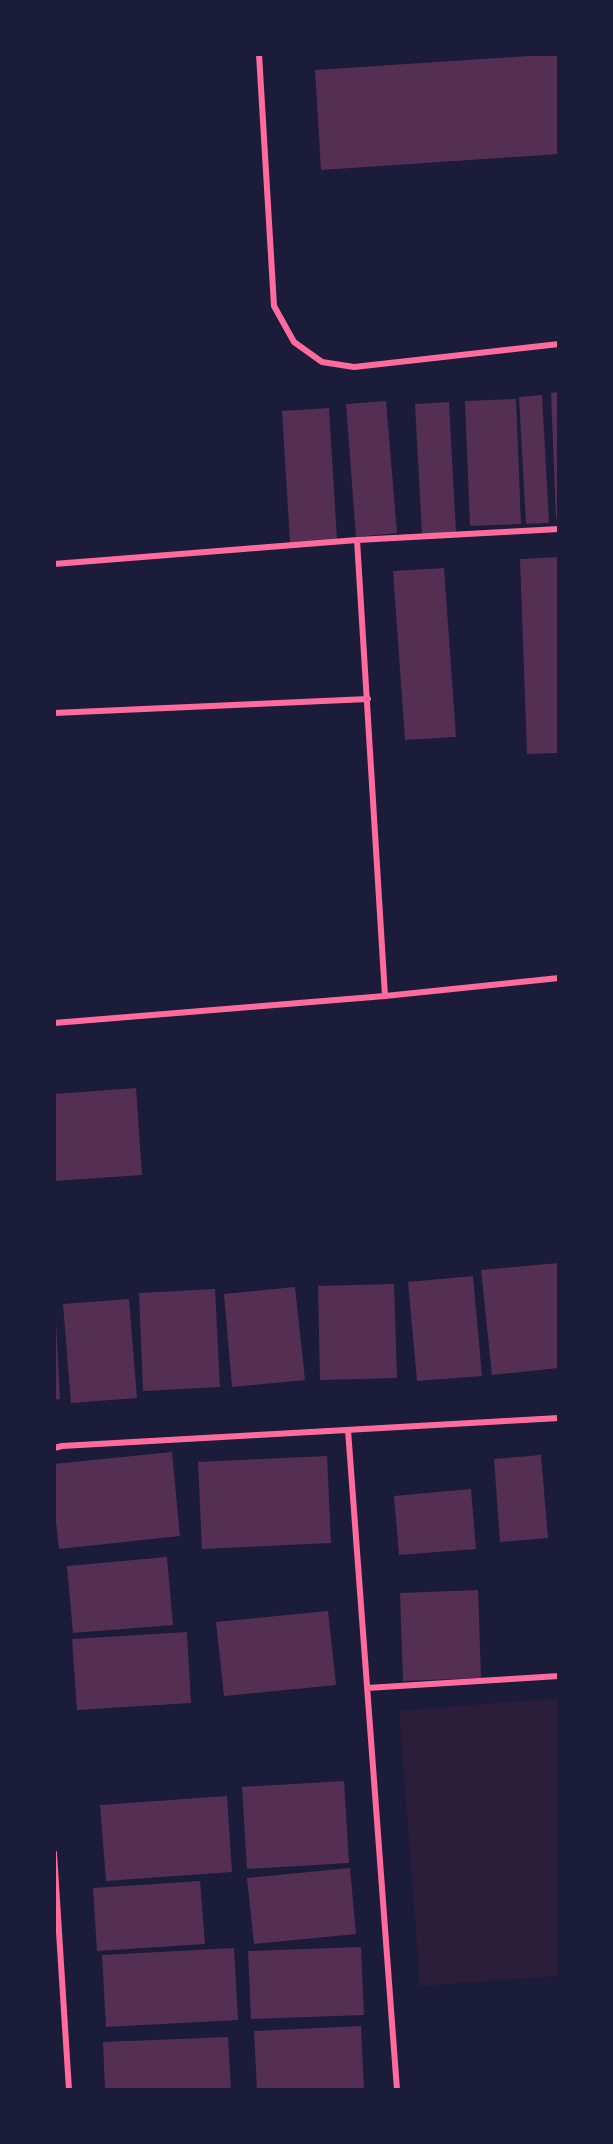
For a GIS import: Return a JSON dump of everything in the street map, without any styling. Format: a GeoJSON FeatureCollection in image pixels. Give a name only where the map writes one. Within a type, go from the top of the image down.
{"type":"FeatureCollection","features":[{"type":"Feature","properties":{"kind":"street"},"geometry":{"type":"LineString","coordinates":[[259,54],[274,306],[294,342],[322,362],[354,367],[559,344]]}},
{"type":"Feature","properties":{"kind":"street"},"geometry":{"type":"LineString","coordinates":[[54,564],[357,540],[559,529]]}},
{"type":"Feature","properties":{"kind":"street"},"geometry":{"type":"LineString","coordinates":[[357,540],[385,996]]}},
{"type":"Feature","properties":{"kind":"street"},"geometry":{"type":"LineString","coordinates":[[54,713],[368,699]]}},
{"type":"Feature","properties":{"kind":"street"},"geometry":{"type":"LineString","coordinates":[[54,1023],[385,996],[559,978]]}},
{"type":"Feature","properties":{"kind":"street"},"geometry":{"type":"LineString","coordinates":[[54,1448],[559,1418]]}},
{"type":"Feature","properties":{"kind":"street"},"geometry":{"type":"LineString","coordinates":[[348,1430],[397,2090]]}},
{"type":"Feature","properties":{"kind":"street"},"geometry":{"type":"LineString","coordinates":[[367,1688],[559,1676]]}},
{"type":"Feature","properties":{"kind":"street"},"geometry":{"type":"LineString","coordinates":[[54,1853],[69,2090]]}},
{"type":"Feature","properties":{"kind":"shaded area"},"geometry":{"type":"Polygon","coordinates":[[[559,1698],[559,1976],[420,1986],[399,1711],[559,1698]]]}},
{"type":"Feature","properties":{"kind":"building"},"geometry":{"type":"Polygon","coordinates":[[[559,54],[559,154],[321,170],[315,70],[559,54]]]}},
{"type":"Feature","properties":{"kind":"building"},"geometry":{"type":"Polygon","coordinates":[[[559,392],[559,519],[556,519],[551,393],[559,392]]]}},
{"type":"Feature","properties":{"kind":"building"},"geometry":{"type":"Polygon","coordinates":[[[542,395],[549,523],[526,524],[519,397],[542,395]]]}},
{"type":"Feature","properties":{"kind":"building"},"geometry":{"type":"Polygon","coordinates":[[[516,399],[521,524],[470,526],[465,401],[516,399]]]}},
{"type":"Feature","properties":{"kind":"building"},"geometry":{"type":"Polygon","coordinates":[[[386,401],[397,533],[356,537],[346,404],[386,401]]]}},
{"type":"Feature","properties":{"kind":"building"},"geometry":{"type":"Polygon","coordinates":[[[449,402],[456,533],[422,534],[415,404],[449,402]]]}},
{"type":"Feature","properties":{"kind":"building"},"geometry":{"type":"Polygon","coordinates":[[[329,408],[337,540],[290,543],[282,411],[329,408]]]}},
{"type":"Feature","properties":{"kind":"building"},"geometry":{"type":"Polygon","coordinates":[[[559,557],[559,753],[527,754],[520,559],[559,557]]]}},
{"type":"Feature","properties":{"kind":"building"},"geometry":{"type":"Polygon","coordinates":[[[444,568],[456,737],[405,740],[393,571],[444,568]]]}},
{"type":"Feature","properties":{"kind":"building"},"geometry":{"type":"Polygon","coordinates":[[[136,1088],[142,1175],[54,1181],[54,1094],[136,1088]]]}},
{"type":"Feature","properties":{"kind":"building"},"geometry":{"type":"Polygon","coordinates":[[[559,1263],[559,1368],[492,1375],[481,1270],[559,1263]]]}},
{"type":"Feature","properties":{"kind":"building"},"geometry":{"type":"Polygon","coordinates":[[[473,1276],[482,1376],[417,1381],[408,1282],[473,1276]]]}},
{"type":"Feature","properties":{"kind":"building"},"geometry":{"type":"Polygon","coordinates":[[[394,1284],[397,1378],[320,1380],[318,1286],[394,1284]]]}},
{"type":"Feature","properties":{"kind":"building"},"geometry":{"type":"Polygon","coordinates":[[[295,1287],[305,1380],[232,1387],[224,1294],[295,1287]]]}},
{"type":"Feature","properties":{"kind":"building"},"geometry":{"type":"Polygon","coordinates":[[[215,1289],[220,1387],[143,1391],[139,1293],[215,1289]]]}},
{"type":"Feature","properties":{"kind":"building"},"geometry":{"type":"Polygon","coordinates":[[[129,1299],[137,1398],[71,1403],[63,1304],[129,1299]]]}},
{"type":"Feature","properties":{"kind":"building"},"geometry":{"type":"Polygon","coordinates":[[[54,1321],[56,1321],[60,1399],[54,1400],[54,1321]]]}},
{"type":"Feature","properties":{"kind":"building"},"geometry":{"type":"Polygon","coordinates":[[[172,1452],[180,1536],[59,1549],[54,1505],[54,1464],[172,1452]]]}},
{"type":"Feature","properties":{"kind":"building"},"geometry":{"type":"Polygon","coordinates":[[[541,1455],[548,1538],[500,1542],[494,1459],[541,1455]]]}},
{"type":"Feature","properties":{"kind":"building"},"geometry":{"type":"Polygon","coordinates":[[[327,1456],[331,1543],[202,1549],[198,1462],[327,1456]]]}},
{"type":"Feature","properties":{"kind":"building"},"geometry":{"type":"Polygon","coordinates":[[[471,1489],[476,1549],[399,1555],[394,1496],[471,1489]]]}},
{"type":"Feature","properties":{"kind":"building"},"geometry":{"type":"Polygon","coordinates":[[[167,1557],[173,1625],[73,1633],[67,1566],[167,1557]]]}},
{"type":"Feature","properties":{"kind":"building"},"geometry":{"type":"Polygon","coordinates":[[[478,1590],[481,1678],[403,1681],[400,1593],[478,1590]]]}},
{"type":"Feature","properties":{"kind":"building"},"geometry":{"type":"Polygon","coordinates":[[[328,1611],[336,1685],[224,1696],[216,1622],[328,1611]]]}},
{"type":"Feature","properties":{"kind":"building"},"geometry":{"type":"Polygon","coordinates":[[[187,1632],[191,1703],[77,1710],[72,1639],[187,1632]]]}},
{"type":"Feature","properties":{"kind":"building"},"geometry":{"type":"Polygon","coordinates":[[[344,1781],[349,1863],[247,1869],[242,1787],[344,1781]]]}},
{"type":"Feature","properties":{"kind":"building"},"geometry":{"type":"Polygon","coordinates":[[[227,1796],[232,1872],[106,1881],[100,1805],[227,1796]]]}},
{"type":"Feature","properties":{"kind":"building"},"geometry":{"type":"Polygon","coordinates":[[[350,1868],[356,1934],[254,1944],[247,1878],[350,1868]]]}},
{"type":"Feature","properties":{"kind":"building"},"geometry":{"type":"Polygon","coordinates":[[[200,1881],[205,1944],[97,1951],[93,1888],[200,1881]]]}},
{"type":"Feature","properties":{"kind":"building"},"geometry":{"type":"Polygon","coordinates":[[[361,1947],[364,2015],[251,2019],[248,1951],[361,1947]]]}},
{"type":"Feature","properties":{"kind":"building"},"geometry":{"type":"Polygon","coordinates":[[[234,1948],[238,2020],[106,2027],[102,1955],[234,1948]]]}},
{"type":"Feature","properties":{"kind":"building"},"geometry":{"type":"Polygon","coordinates":[[[361,2026],[364,2090],[257,2090],[254,2031],[361,2026]]]}},
{"type":"Feature","properties":{"kind":"building"},"geometry":{"type":"Polygon","coordinates":[[[228,2037],[231,2090],[105,2090],[103,2042],[228,2037]]]}}]}
